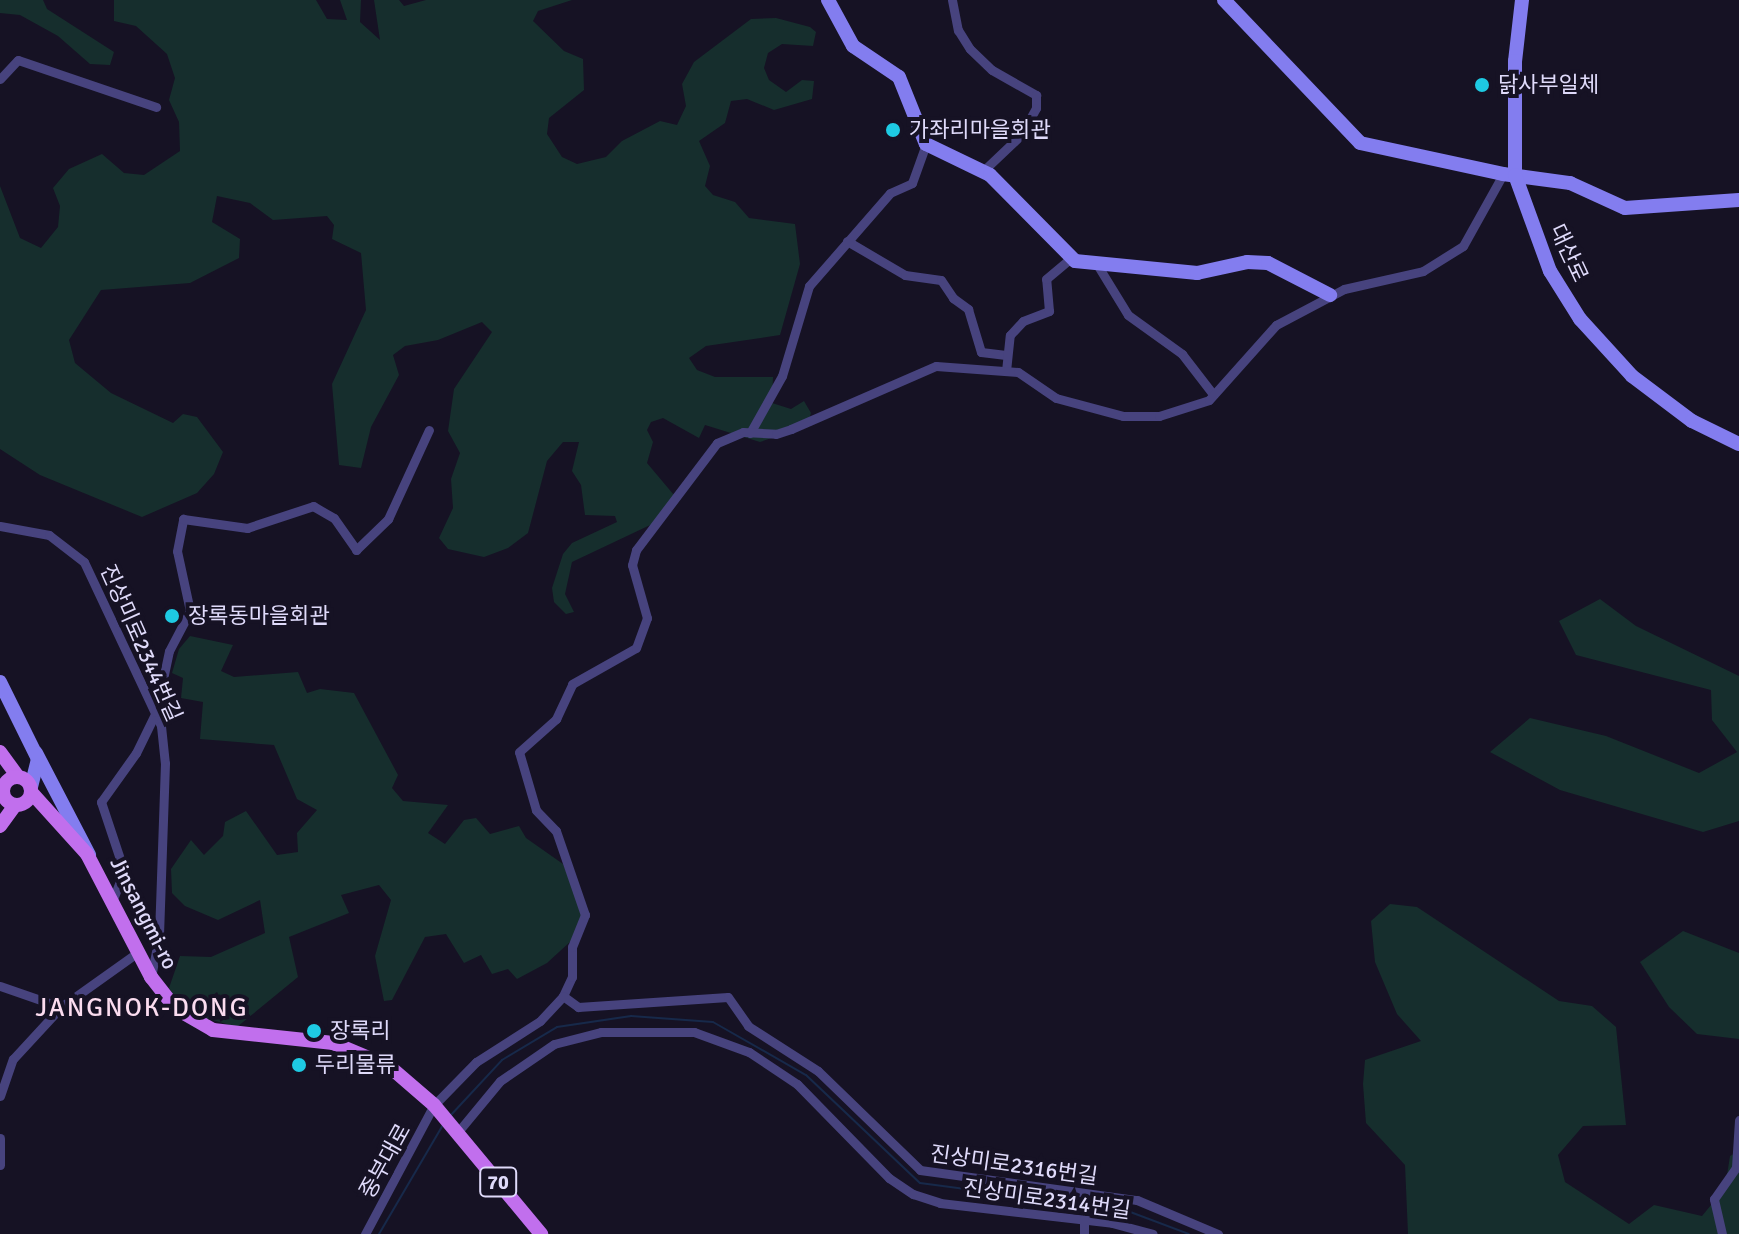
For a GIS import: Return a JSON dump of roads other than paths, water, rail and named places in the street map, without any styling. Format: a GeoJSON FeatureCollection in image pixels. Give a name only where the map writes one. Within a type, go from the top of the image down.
{"type":"FeatureCollection","features":[{"type":"Feature","properties":{"kind":"main road","name":"Jinsangmi-ro"},"geometry":{"type":"LineString","coordinates":[[0,752],[19,781],[73,835],[93,862],[151,977],[175,1008],[200,1025],[245,1037],[349,1047],[390,1067],[436,1107]]}},
{"type":"Feature","properties":{"kind":"main road"},"geometry":{"type":"LineString","coordinates":[[19,781],[4,787],[10,801],[73,835]]}},
{"type":"Feature","properties":{"kind":"main road"},"geometry":{"type":"LineString","coordinates":[[0,826],[19,781]]}},
{"type":"Feature","properties":{"kind":"main road","name":"70"},"geometry":{"type":"LineString","coordinates":[[436,1107],[541,1234]]}},
{"type":"Feature","properties":{"kind":"street"},"geometry":{"type":"LineString","coordinates":[[750,433],[782,376],[809,286],[890,193],[912,183],[926,144],[899,77],[853,46],[828,0]]}},
{"type":"Feature","properties":{"kind":"street"},"geometry":{"type":"LineString","coordinates":[[952,0],[958,30],[970,49],[992,70],[1036,95],[1036,108],[1021,135],[983,171]]}},
{"type":"Feature","properties":{"kind":"street"},"geometry":{"type":"LineString","coordinates":[[1224,0],[1360,143],[1509,175],[1570,183],[1625,208],[1739,200]]}},
{"type":"Feature","properties":{"kind":"street","name":"대산로"},"geometry":{"type":"LineString","coordinates":[[1522,0],[1515,61],[1509,175],[1550,271],[1591,332],[1662,400],[1739,444]]}},
{"type":"Feature","properties":{"kind":"street"},"geometry":{"type":"LineString","coordinates":[[0,79],[18,60],[156,107]]}},
{"type":"Feature","properties":{"kind":"street"},"geometry":{"type":"LineString","coordinates":[[926,144],[983,171],[1071,258],[1098,266],[1197,273],[1247,262],[1268,263],[1330,295]]}},
{"type":"Feature","properties":{"kind":"street"},"geometry":{"type":"LineString","coordinates":[[436,1107],[498,1044],[540,1021],[563,996],[572,977],[572,947],[585,915],[556,831],[536,810],[519,752],[556,719],[572,684],[636,648],[647,618],[632,565],[636,550],[717,443],[728,435],[791,429],[836,406],[870,398],[921,369],[1006,371],[1030,378],[1056,398],[1123,416],[1159,416],[1209,400],[1212,393],[1276,325],[1330,295],[1442,261],[1476,229],[1509,175]]}},
{"type":"Feature","properties":{"kind":"street"},"geometry":{"type":"LineString","coordinates":[[847,241],[905,275],[941,280],[953,298],[968,309],[981,352],[1006,355]]}},
{"type":"Feature","properties":{"kind":"street"},"geometry":{"type":"LineString","coordinates":[[1006,371],[1006,355],[1017,327],[1049,311],[1046,279],[1071,258]]}},
{"type":"Feature","properties":{"kind":"street"},"geometry":{"type":"LineString","coordinates":[[1098,266],[1128,315],[1182,354],[1212,393]]}},
{"type":"Feature","properties":{"kind":"street"},"geometry":{"type":"LineString","coordinates":[[112,902],[123,879],[123,862],[105,824],[101,802],[156,712],[169,651],[190,611],[177,551],[183,519],[247,528],[313,506],[334,518],[356,550],[388,519],[429,430]]}},
{"type":"Feature","properties":{"kind":"street","name":"진상미로2344번길"},"geometry":{"type":"LineString","coordinates":[[0,526],[49,535],[84,562],[156,712],[165,763],[159,936],[151,977]]}},
{"type":"Feature","properties":{"kind":"street"},"geometry":{"type":"LineString","coordinates":[[0,682],[93,862]]}},
{"type":"Feature","properties":{"kind":"street"},"geometry":{"type":"LineString","coordinates":[[19,781],[37,758]]}},
{"type":"Feature","properties":{"kind":"street"},"geometry":{"type":"LineString","coordinates":[[0,1096],[13,1059],[61,1007],[138,952]]}},
{"type":"Feature","properties":{"kind":"street"},"geometry":{"type":"LineString","coordinates":[[0,986],[61,1007]]}},
{"type":"Feature","properties":{"kind":"street","name":"진상미로2316번길"},"geometry":{"type":"LineString","coordinates":[[563,996],[578,1007],[728,997],[748,1026],[818,1071],[920,1170],[1137,1200],[1218,1234]]}},
{"type":"Feature","properties":{"kind":"street","name":"진상미로2314번길"},"geometry":{"type":"LineString","coordinates":[[456,1132],[506,1075],[554,1044],[601,1032],[694,1032],[749,1052],[797,1084],[889,1178],[913,1194],[940,1203],[1084,1219],[1153,1234]]}},
{"type":"Feature","properties":{"kind":"street","name":"중부대로"},"geometry":{"type":"LineString","coordinates":[[365,1234],[436,1107]]}},
{"type":"Feature","properties":{"kind":"street"},"geometry":{"type":"LineString","coordinates":[[1722,1234],[1714,1199],[1736,1167],[1739,1120]]}},
{"type":"Feature","properties":{"kind":"street"},"geometry":{"type":"LineString","coordinates":[[0,1138],[0,1165]]}},
{"type":"Feature","properties":{"kind":"street"},"geometry":{"type":"LineString","coordinates":[[1084,1219],[1084,1234]]}},
{"type":"Feature","properties":{"kind":"waterway"},"geometry":{"type":"LineString","coordinates":[[450,1116],[502,1060],[557,1027],[631,1016],[713,1022],[806,1075],[920,1183],[1125,1210],[1189,1234]]}},
{"type":"Feature","properties":{"kind":"waterway"},"geometry":{"type":"LineString","coordinates":[[379,1234],[443,1125]]}},
{"type":"Feature","properties":{"kind":"place","name":"닭사부일체"},"geometry":{"type":"Point","coordinates":[1482,85]}},
{"type":"Feature","properties":{"kind":"place","name":"가좌리마을회관"},"geometry":{"type":"Point","coordinates":[893,130]}},
{"type":"Feature","properties":{"kind":"place","name":"장록동마을회관"},"geometry":{"type":"Point","coordinates":[172,616]}},
{"type":"Feature","properties":{"kind":"place","name":"장록리"},"geometry":{"type":"Point","coordinates":[314,1031]}},
{"type":"Feature","properties":{"kind":"place","name":"두리물류"},"geometry":{"type":"Point","coordinates":[299,1065]}},
{"type":"Feature","properties":{"kind":"district","name":"JANGNOK-DONG"},"geometry":{"type":"Point","coordinates":[142,1009]}}]}
